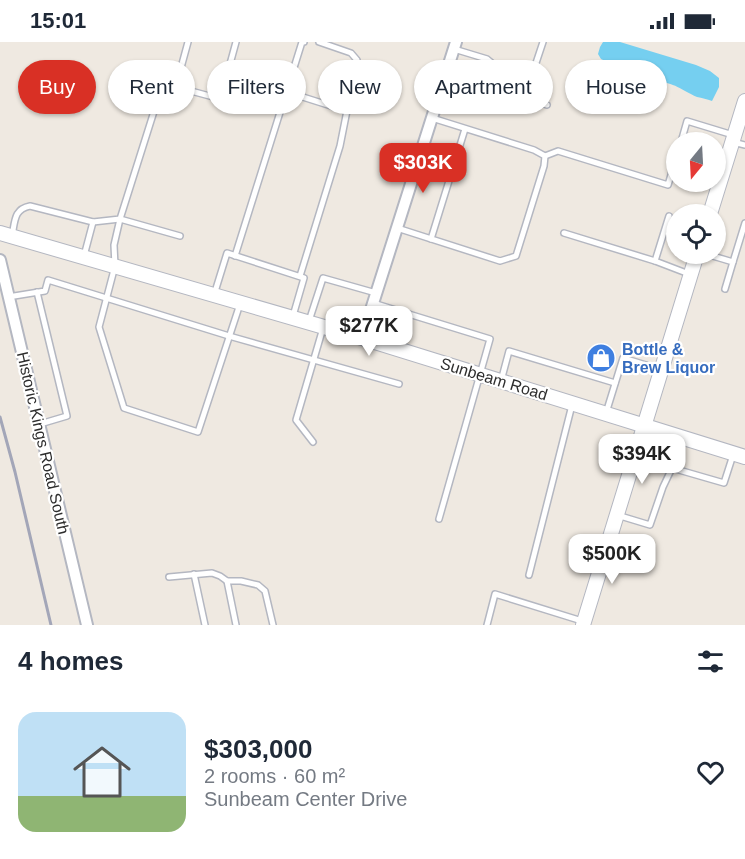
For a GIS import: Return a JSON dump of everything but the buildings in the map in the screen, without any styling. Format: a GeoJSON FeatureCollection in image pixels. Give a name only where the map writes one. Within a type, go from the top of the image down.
{"type":"FeatureCollection","features":[{"type":"Feature","properties":{"kind":"street"},"geometry":{"type":"LineString","coordinates":[[450,60],[455,45]]}},
{"type":"Feature","properties":{"kind":"street"},"geometry":{"type":"LineString","coordinates":[[714,204],[737,141],[744,107]]}},
{"type":"Feature","properties":{"kind":"street"},"geometry":{"type":"LineString","coordinates":[[362,338],[433,114]]}},
{"type":"Feature","properties":{"kind":"street","name":"Sunbeam Road"},"geometry":{"type":"LineString","coordinates":[[6,234],[362,338],[739,455]]}},
{"type":"Feature","properties":{"kind":"street","name":"Historic Kings Road South"},"geometry":{"type":"LineString","coordinates":[[0,260],[87,625]]}},
{"type":"Feature","properties":{"kind":"street"},"geometry":{"type":"LineString","coordinates":[[583,623],[694,264]]}},
{"type":"Feature","properties":{"kind":"lane"},"geometry":{"type":"LineString","coordinates":[[183,60],[188,42]]}},
{"type":"Feature","properties":{"kind":"lane"},"geometry":{"type":"LineString","coordinates":[[195,91],[221,97],[236,42]]}},
{"type":"Feature","properties":{"kind":"lane"},"geometry":{"type":"LineString","coordinates":[[296,60],[302,42],[304,42]]}},
{"type":"Feature","properties":{"kind":"lane"},"geometry":{"type":"LineString","coordinates":[[319,42],[351,52],[357,60]]}},
{"type":"Feature","properties":{"kind":"lane"},"geometry":{"type":"LineString","coordinates":[[455,45],[493,64],[532,75],[543,42]]}},
{"type":"Feature","properties":{"kind":"lane"},"geometry":{"type":"LineString","coordinates":[[153,114],[120,219],[114,245],[115,266],[99,327],[124,408],[198,432],[241,302]]}},
{"type":"Feature","properties":{"kind":"lane"},"geometry":{"type":"LineString","coordinates":[[235,256],[279,114]]}},
{"type":"Feature","properties":{"kind":"lane"},"geometry":{"type":"LineString","coordinates":[[300,276],[340,146],[346,114]]}},
{"type":"Feature","properties":{"kind":"lane"},"geometry":{"type":"LineString","coordinates":[[432,118],[534,150],[545,156],[558,151],[666,184]]}},
{"type":"Feature","properties":{"kind":"lane"},"geometry":{"type":"LineString","coordinates":[[684,132],[687,121],[714,132]]}},
{"type":"Feature","properties":{"kind":"lane"},"geometry":{"type":"LineString","coordinates":[[431,239],[465,129]]}},
{"type":"Feature","properties":{"kind":"lane"},"geometry":{"type":"LineString","coordinates":[[397,228],[500,261],[516,256],[544,166],[545,156]]}},
{"type":"Feature","properties":{"kind":"lane"},"geometry":{"type":"LineString","coordinates":[[6,234],[18,211],[30,206],[93,222],[120,219],[180,236]]}},
{"type":"Feature","properties":{"kind":"lane"},"geometry":{"type":"LineString","coordinates":[[84,256],[93,222]]}},
{"type":"Feature","properties":{"kind":"lane"},"geometry":{"type":"LineString","coordinates":[[724,289],[745,223]]}},
{"type":"Feature","properties":{"kind":"lane"},"geometry":{"type":"LineString","coordinates":[[655,261],[666,226]]}},
{"type":"Feature","properties":{"kind":"lane"},"geometry":{"type":"LineString","coordinates":[[564,233],[655,261],[691,275]]}},
{"type":"Feature","properties":{"kind":"lane"},"geometry":{"type":"LineString","coordinates":[[214,295],[227,253],[304,278],[292,318]]}},
{"type":"Feature","properties":{"kind":"lane"},"geometry":{"type":"LineString","coordinates":[[726,260],[733,262]]}},
{"type":"Feature","properties":{"kind":"lane"},"geometry":{"type":"LineString","coordinates":[[308,322],[323,278],[490,339],[439,519]]}},
{"type":"Feature","properties":{"kind":"lane"},"geometry":{"type":"LineString","coordinates":[[8,297],[45,291],[48,280],[230,336],[399,384]]}},
{"type":"Feature","properties":{"kind":"lane"},"geometry":{"type":"LineString","coordinates":[[38,292],[67,416],[38,424]]}},
{"type":"Feature","properties":{"kind":"lane"},"geometry":{"type":"LineString","coordinates":[[313,442],[296,420],[324,327]]}},
{"type":"Feature","properties":{"kind":"lane"},"geometry":{"type":"LineString","coordinates":[[501,381],[509,351],[615,382]]}},
{"type":"Feature","properties":{"kind":"lane"},"geometry":{"type":"LineString","coordinates":[[606,414],[623,358],[661,370]]}},
{"type":"Feature","properties":{"kind":"lane"},"geometry":{"type":"LineString","coordinates":[[529,575],[573,404]]}},
{"type":"Feature","properties":{"kind":"lane"},"geometry":{"type":"LineString","coordinates":[[617,515],[650,525],[682,437]]}},
{"type":"Feature","properties":{"kind":"lane"},"geometry":{"type":"LineString","coordinates":[[672,468],[724,483],[739,455]]}},
{"type":"Feature","properties":{"kind":"lane"},"geometry":{"type":"LineString","coordinates":[[169,576],[212,573],[227,581],[258,585],[266,591],[273,625]]}},
{"type":"Feature","properties":{"kind":"lane"},"geometry":{"type":"LineString","coordinates":[[194,574],[205,625]]}},
{"type":"Feature","properties":{"kind":"lane"},"geometry":{"type":"LineString","coordinates":[[227,581],[236,625]]}},
{"type":"Feature","properties":{"kind":"lane"},"geometry":{"type":"LineString","coordinates":[[487,625],[495,594],[583,623]]}},
{"type":"Feature","properties":{"kind":"water"},"geometry":{"type":"Polygon","coordinates":[[[603,42],[620,42],[696,65],[719,78],[719,87],[712,101],[697,97],[667,83],[667,60],[603,60],[598,54],[603,42]]]}},
{"type":"Feature","properties":{"kind":"railway"},"geometry":{"type":"LineString","coordinates":[[0,417],[51,625]]}},
{"type":"Feature","properties":{"kind":"place","name":"Bottle & Brew Liquor"},"geometry":{"type":"Point","coordinates":[601,358]}}]}
